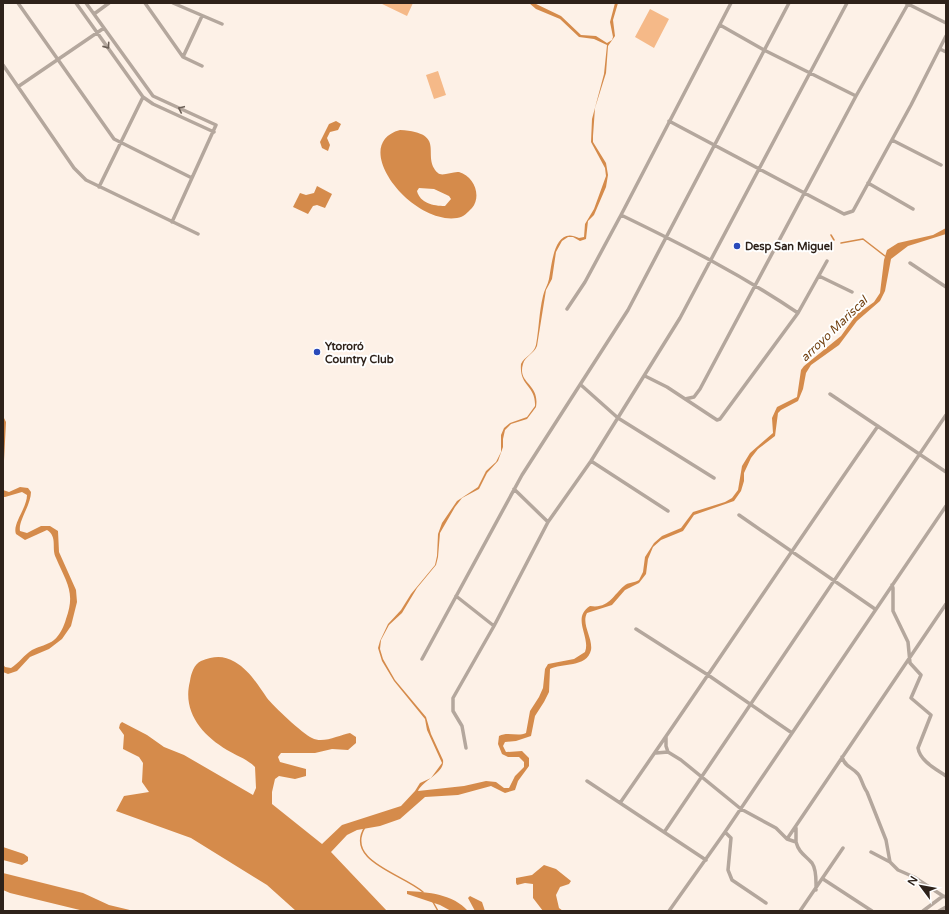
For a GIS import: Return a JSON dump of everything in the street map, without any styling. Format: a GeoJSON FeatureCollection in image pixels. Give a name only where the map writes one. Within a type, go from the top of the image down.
{"type":"FeatureCollection","features":[{"type":"Feature","properties":{"kind":"street"},"geometry":{"type":"LineString","coordinates":[[18,3],[108,131],[121,144],[192,178]]}},
{"type":"Feature","properties":{"kind":"street"},"geometry":{"type":"LineString","coordinates":[[76,3],[143,97],[153,104],[214,132]]}},
{"type":"Feature","properties":{"kind":"street"},"geometry":{"type":"LineString","coordinates":[[86,3],[153,96],[216,126],[172,222]]}},
{"type":"Feature","properties":{"kind":"street"},"geometry":{"type":"LineString","coordinates":[[94,14],[109,3]]}},
{"type":"Feature","properties":{"kind":"street"},"geometry":{"type":"LineString","coordinates":[[145,3],[183,57],[202,66]]}},
{"type":"Feature","properties":{"kind":"street"},"geometry":{"type":"LineString","coordinates":[[173,3],[222,24]]}},
{"type":"Feature","properties":{"kind":"street"},"geometry":{"type":"LineString","coordinates":[[567,309],[585,282],[621,215],[731,3]]}},
{"type":"Feature","properties":{"kind":"street"},"geometry":{"type":"LineString","coordinates":[[422,659],[514,489],[628,310],[789,3]]}},
{"type":"Feature","properties":{"kind":"street"},"geometry":{"type":"LineString","coordinates":[[466,748],[462,726],[454,713],[452,702],[494,626],[548,522],[591,462],[645,376],[712,260],[847,3]]}},
{"type":"Feature","properties":{"kind":"street"},"geometry":{"type":"LineString","coordinates":[[685,399],[696,395],[907,3],[946,23]]}},
{"type":"Feature","properties":{"kind":"street"},"geometry":{"type":"LineString","coordinates":[[183,57],[202,16]]}},
{"type":"Feature","properties":{"kind":"street"},"geometry":{"type":"LineString","coordinates":[[720,25],[764,50],[856,96]]}},
{"type":"Feature","properties":{"kind":"street"},"geometry":{"type":"LineString","coordinates":[[19,86],[104,28]]}},
{"type":"Feature","properties":{"kind":"street"},"geometry":{"type":"LineString","coordinates":[[669,121],[715,144],[844,214],[849,213],[853,211],[892,140],[946,36]]}},
{"type":"Feature","properties":{"kind":"street"},"geometry":{"type":"LineString","coordinates":[[940,49],[946,52]]}},
{"type":"Feature","properties":{"kind":"street"},"geometry":{"type":"LineString","coordinates":[[3,65],[19,86],[74,168],[86,180],[198,234]]}},
{"type":"Feature","properties":{"kind":"street"},"geometry":{"type":"LineString","coordinates":[[99,187],[143,97]]}},
{"type":"Feature","properties":{"kind":"street"},"geometry":{"type":"LineString","coordinates":[[892,140],[941,165]]}},
{"type":"Feature","properties":{"kind":"street"},"geometry":{"type":"LineString","coordinates":[[868,182],[913,209]]}},
{"type":"Feature","properties":{"kind":"street"},"geometry":{"type":"LineString","coordinates":[[621,215],[712,260],[756,285],[798,313]]}},
{"type":"Feature","properties":{"kind":"street"},"geometry":{"type":"LineString","coordinates":[[645,376],[667,387],[717,420],[720,419],[798,313],[827,261]]}},
{"type":"Feature","properties":{"kind":"street"},"geometry":{"type":"LineString","coordinates":[[910,263],[946,287]]}},
{"type":"Feature","properties":{"kind":"street"},"geometry":{"type":"LineString","coordinates":[[820,276],[852,292]]}},
{"type":"Feature","properties":{"kind":"street"},"geometry":{"type":"LineString","coordinates":[[580,385],[618,418],[714,478]]}},
{"type":"Feature","properties":{"kind":"street"},"geometry":{"type":"LineString","coordinates":[[830,394],[946,472]]}},
{"type":"Feature","properties":{"kind":"street"},"geometry":{"type":"LineString","coordinates":[[665,831],[946,415]]}},
{"type":"Feature","properties":{"kind":"street"},"geometry":{"type":"LineString","coordinates":[[620,803],[656,753],[878,426]]}},
{"type":"Feature","properties":{"kind":"street"},"geometry":{"type":"LineString","coordinates":[[914,450],[926,445]]}},
{"type":"Feature","properties":{"kind":"street"},"geometry":{"type":"LineString","coordinates":[[591,462],[668,511]]}},
{"type":"Feature","properties":{"kind":"street"},"geometry":{"type":"LineString","coordinates":[[514,489],[548,522]]}},
{"type":"Feature","properties":{"kind":"street"},"geometry":{"type":"LineString","coordinates":[[669,911],[726,832],[875,609],[946,506]]}},
{"type":"Feature","properties":{"kind":"street"},"geometry":{"type":"LineString","coordinates":[[739,515],[875,609]]}},
{"type":"Feature","properties":{"kind":"street"},"geometry":{"type":"LineString","coordinates":[[892,585],[894,591],[892,602],[893,611],[908,642],[909,660],[912,667],[921,675],[911,698],[931,715],[918,748],[919,753],[928,764],[946,776]]}},
{"type":"Feature","properties":{"kind":"street"},"geometry":{"type":"LineString","coordinates":[[456,596],[494,626]]}},
{"type":"Feature","properties":{"kind":"street"},"geometry":{"type":"LineString","coordinates":[[787,839],[946,604]]}},
{"type":"Feature","properties":{"kind":"street"},"geometry":{"type":"LineString","coordinates":[[636,629],[708,675],[792,733]]}},
{"type":"Feature","properties":{"kind":"street"},"geometry":{"type":"LineString","coordinates":[[666,737],[668,752],[702,776],[741,809],[776,828],[787,839],[796,842]]}},
{"type":"Feature","properties":{"kind":"street"},"geometry":{"type":"LineString","coordinates":[[656,753],[668,752]]}},
{"type":"Feature","properties":{"kind":"street"},"geometry":{"type":"LineString","coordinates":[[842,757],[845,764],[860,776],[862,785],[886,840],[890,862]]}},
{"type":"Feature","properties":{"kind":"street"},"geometry":{"type":"LineString","coordinates":[[587,781],[665,831],[706,860]]}},
{"type":"Feature","properties":{"kind":"street"},"geometry":{"type":"LineString","coordinates":[[796,826],[796,842],[799,852],[814,868],[816,890]]}},
{"type":"Feature","properties":{"kind":"street"},"geometry":{"type":"LineString","coordinates":[[726,832],[731,838],[728,870],[732,880],[766,903]]}},
{"type":"Feature","properties":{"kind":"street"},"geometry":{"type":"LineString","coordinates":[[800,911],[824,879],[843,848]]}},
{"type":"Feature","properties":{"kind":"street"},"geometry":{"type":"LineString","coordinates":[[871,852],[890,862],[898,870],[914,877],[945,896],[923,911]]}},
{"type":"Feature","properties":{"kind":"street"},"geometry":{"type":"LineString","coordinates":[[824,879],[872,911]]}},
{"type":"Feature","properties":{"kind":"street"},"geometry":{"type":"LineString","coordinates":[[805,911],[808,900]]}},
{"type":"Feature","properties":{"kind":"street"},"geometry":{"type":"LineString","coordinates":[[940,911],[946,907]]}},
{"type":"Feature","properties":{"kind":"shaded area"},"geometry":{"type":"Polygon","coordinates":[[[380,3],[413,3],[407,16],[380,3]]]}},
{"type":"Feature","properties":{"kind":"shaded area"},"geometry":{"type":"Polygon","coordinates":[[[529,3],[534,3],[561,16],[581,35],[596,36],[607,43],[612,40],[613,37],[610,22],[615,3],[618,3],[613,20],[615,36],[608,46],[606,73],[595,108],[593,136],[593,142],[606,163],[608,175],[606,187],[594,215],[588,221],[586,239],[580,241],[573,237],[568,237],[562,241],[556,252],[552,279],[546,290],[537,346],[534,351],[524,361],[522,371],[523,376],[535,393],[536,407],[527,419],[511,424],[505,430],[503,447],[498,461],[487,473],[479,489],[462,498],[455,507],[440,533],[436,565],[417,588],[402,613],[389,625],[381,640],[380,649],[383,659],[395,680],[426,717],[431,734],[443,760],[441,769],[431,778],[442,763],[427,730],[425,719],[394,681],[382,661],[378,648],[380,641],[388,624],[401,610],[411,594],[435,565],[438,534],[442,523],[457,501],[478,487],[486,471],[496,462],[501,452],[501,435],[504,428],[510,423],[527,417],[535,406],[533,394],[522,377],[521,364],[533,351],[536,345],[542,302],[553,256],[559,241],[564,237],[571,235],[579,238],[584,237],[585,224],[594,209],[606,176],[605,168],[591,142],[592,119],[604,74],[607,45],[594,39],[579,37],[560,19],[536,9],[529,3]]]}},
{"type":"Feature","properties":{"kind":"shaded area"},"geometry":{"type":"Polygon","coordinates":[[[650,9],[669,19],[654,48],[635,37],[650,9]]]}},
{"type":"Feature","properties":{"kind":"shaded area"},"geometry":{"type":"Polygon","coordinates":[[[438,71],[446,95],[434,99],[426,75],[438,71]]]}},
{"type":"Feature","properties":{"kind":"shaded area"},"geometry":{"type":"Polygon","coordinates":[[[336,121],[341,124],[338,130],[330,132],[327,138],[330,145],[328,151],[322,148],[320,142],[329,124],[336,121]]]}},
{"type":"Feature","properties":{"kind":"shaded area"},"geometry":{"type":"Polygon","coordinates":[[[400,130],[415,132],[429,140],[431,146],[431,160],[438,173],[459,172],[464,174],[472,182],[475,187],[476,198],[472,208],[457,218],[439,217],[421,209],[405,197],[392,182],[383,166],[380,151],[386,138],[400,130]],[[419,188],[417,191],[424,201],[445,206],[451,199],[449,196],[434,189],[419,188]]]}},
{"type":"Feature","properties":{"kind":"shaded area"},"geometry":{"type":"Polygon","coordinates":[[[317,186],[332,194],[325,208],[317,205],[313,206],[308,214],[293,207],[300,193],[306,195],[314,193],[317,186]]]}},
{"type":"Feature","properties":{"kind":"shaded area"},"geometry":{"type":"Polygon","coordinates":[[[946,228],[946,234],[908,246],[891,259],[885,291],[880,301],[857,321],[839,345],[811,365],[806,373],[803,389],[798,401],[778,413],[775,436],[758,449],[751,458],[744,473],[744,481],[741,491],[734,501],[694,515],[683,531],[661,540],[653,547],[648,559],[646,574],[639,583],[625,590],[612,605],[587,613],[585,622],[591,645],[589,656],[584,660],[573,664],[550,669],[549,692],[535,716],[531,736],[516,741],[505,742],[503,746],[506,752],[522,751],[529,758],[529,766],[518,781],[515,790],[505,793],[491,786],[458,795],[425,797],[400,819],[380,826],[357,830],[347,835],[331,852],[387,911],[296,911],[267,885],[191,838],[116,811],[124,796],[149,792],[142,782],[143,763],[139,757],[123,749],[124,735],[119,728],[122,722],[147,735],[164,747],[184,755],[253,795],[256,788],[255,767],[218,744],[202,730],[196,722],[189,703],[188,692],[190,678],[196,664],[214,657],[226,658],[245,669],[275,707],[295,726],[312,738],[316,740],[326,740],[350,733],[356,737],[356,743],[348,750],[332,749],[315,753],[281,753],[278,757],[280,762],[306,769],[306,776],[295,779],[279,776],[275,779],[272,792],[272,804],[322,844],[342,825],[401,806],[415,791],[420,783],[431,778],[424,783],[418,791],[464,786],[486,781],[496,782],[504,788],[509,788],[515,776],[524,767],[524,762],[519,757],[508,757],[502,754],[498,744],[499,736],[506,734],[526,733],[530,711],[543,688],[545,669],[548,664],[574,659],[585,652],[586,640],[582,616],[585,611],[590,606],[602,605],[606,603],[626,585],[639,580],[643,572],[645,557],[654,543],[662,536],[681,528],[693,512],[725,502],[732,498],[738,490],[742,466],[750,453],[773,433],[772,418],[777,407],[797,397],[801,370],[841,336],[856,315],[874,302],[880,293],[884,260],[887,250],[898,243],[933,235],[946,228]]]}},
{"type":"Feature","properties":{"kind":"shaded area"},"geometry":{"type":"Polygon","coordinates":[[[3,416],[6,422],[3,480],[3,416]]]}},
{"type":"Feature","properties":{"kind":"shaded area"},"geometry":{"type":"Polygon","coordinates":[[[20,487],[28,488],[31,492],[21,523],[20,531],[27,533],[41,526],[50,526],[58,531],[59,552],[76,590],[77,602],[71,626],[62,639],[49,649],[30,657],[17,671],[8,674],[3,672],[3,664],[5,667],[11,668],[32,650],[49,643],[56,638],[64,625],[69,610],[70,601],[68,587],[55,554],[53,539],[50,533],[47,530],[25,540],[16,534],[16,526],[25,505],[27,495],[22,492],[3,497],[3,490],[9,492],[20,487]]]}},
{"type":"Feature","properties":{"kind":"shaded area"},"geometry":{"type":"Polygon","coordinates":[[[3,847],[24,854],[28,857],[28,861],[22,865],[3,860],[3,847]]]}},
{"type":"Feature","properties":{"kind":"shaded area"},"geometry":{"type":"Polygon","coordinates":[[[544,865],[556,869],[571,881],[569,884],[560,887],[556,895],[559,908],[563,911],[543,911],[533,898],[533,884],[525,883],[517,885],[516,883],[516,878],[532,875],[544,865]]]}},
{"type":"Feature","properties":{"kind":"shaded area"},"geometry":{"type":"Polygon","coordinates":[[[3,873],[83,893],[109,905],[134,911],[84,911],[10,893],[3,890],[3,873]]]}},
{"type":"Feature","properties":{"kind":"shaded area"},"geometry":{"type":"Polygon","coordinates":[[[407,891],[432,893],[448,897],[462,905],[468,911],[451,911],[440,905],[407,894],[407,891]]]}},
{"type":"Feature","properties":{"kind":"shaded area"},"geometry":{"type":"Polygon","coordinates":[[[470,896],[482,902],[485,911],[475,911],[468,898],[470,896]]]}},
{"type":"Feature","properties":{"kind":"waterway"},"geometry":{"type":"LineString","coordinates":[[831,235],[834,240]]}},
{"type":"Feature","properties":{"kind":"waterway"},"geometry":{"type":"LineString","coordinates":[[841,243],[863,239],[885,256]]}},
{"type":"Feature","properties":{"kind":"waterway","name":"arroyo Mariscal"},"geometry":{"type":"LineString","coordinates":[[365,827],[361,839],[362,849],[369,858],[379,866],[414,885],[423,892]]}},
{"type":"Feature","properties":{"kind":"waterway","name":"arroyo Mariscal"},"geometry":{"type":"LineString","coordinates":[[433,902],[438,911]]}},
{"type":"Feature","properties":{"kind":"place","name":"Desp San Miguel"},"geometry":{"type":"Point","coordinates":[737,246]}},
{"type":"Feature","properties":{"kind":"place","name":"Ytororó Country Club"},"geometry":{"type":"Point","coordinates":[317,352]}}]}
